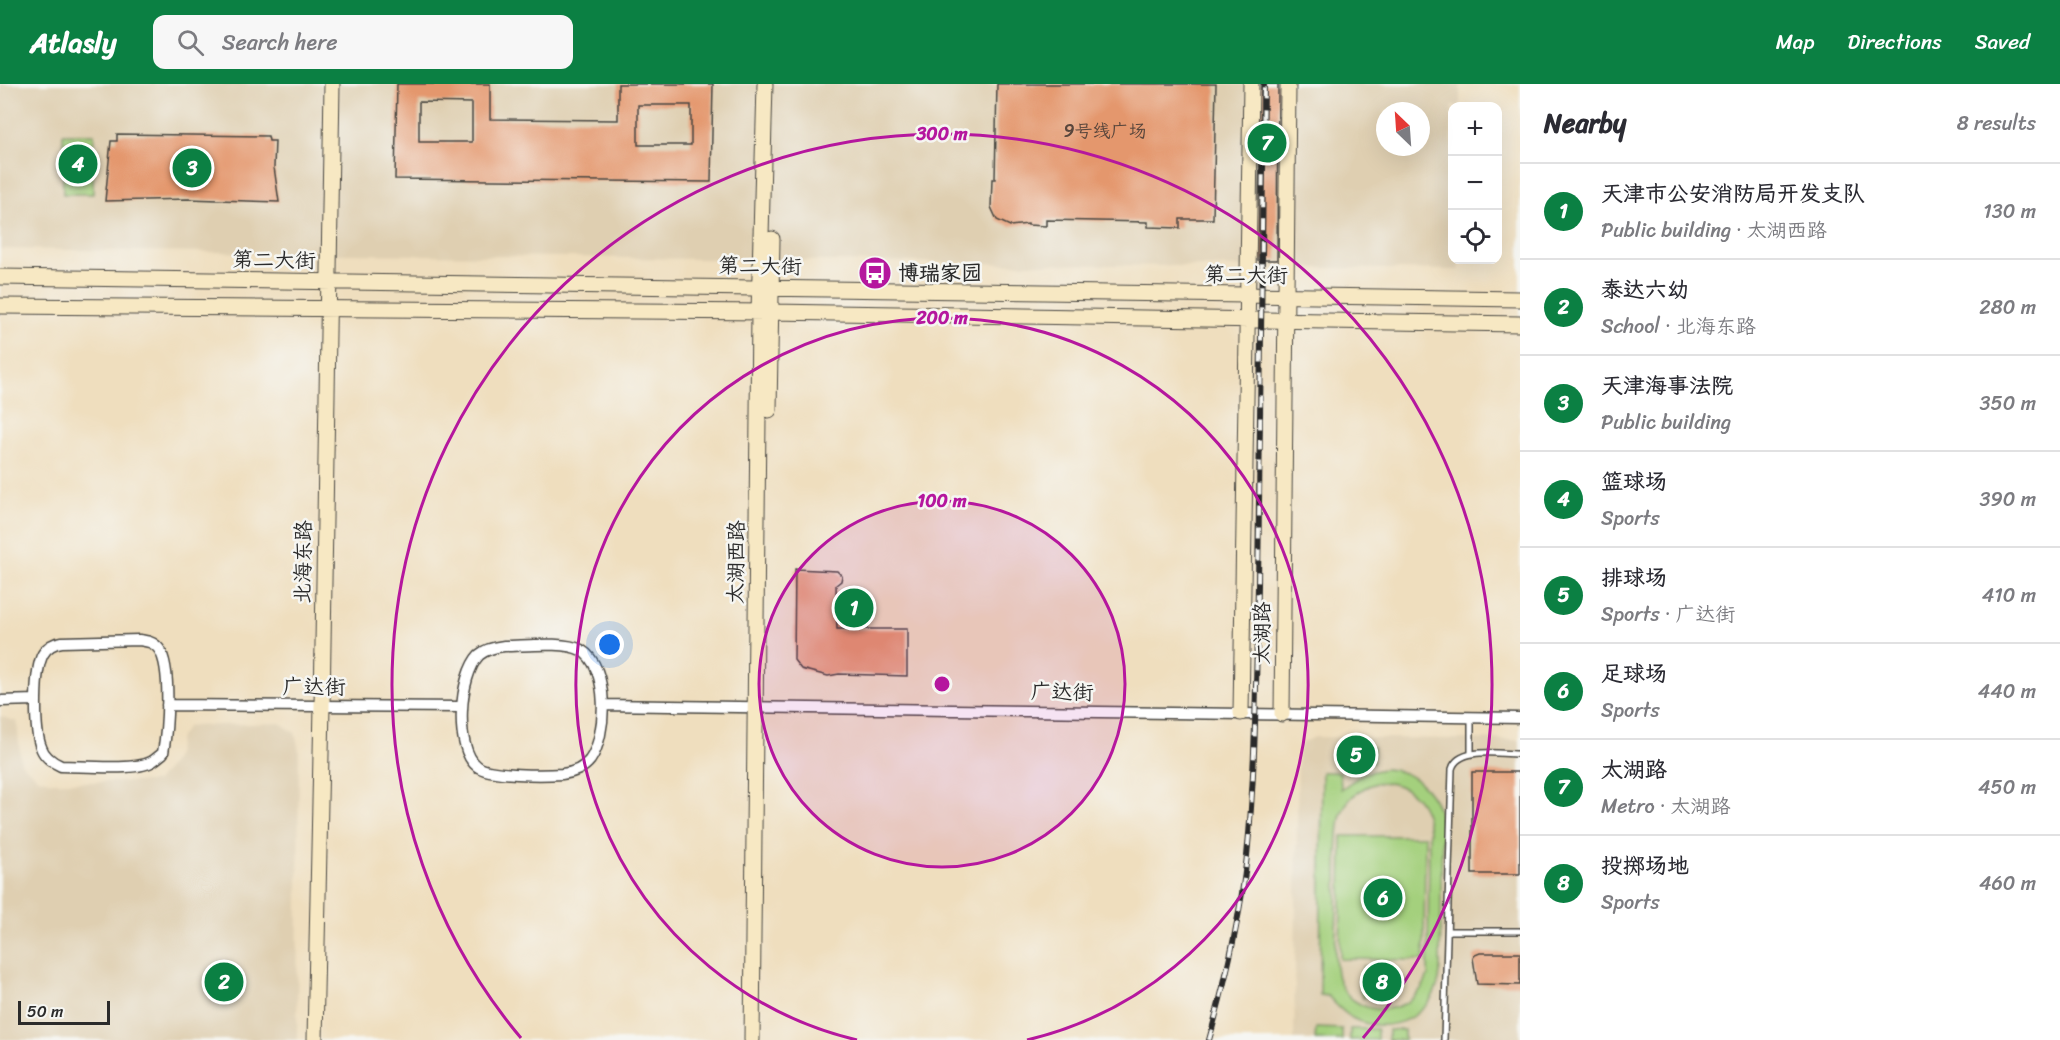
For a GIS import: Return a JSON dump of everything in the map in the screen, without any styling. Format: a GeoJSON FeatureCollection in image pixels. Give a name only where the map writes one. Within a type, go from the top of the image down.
{"type":"FeatureCollection","features":[{"type":"Feature","properties":{"kind":"main road","name":"北海东路"},"geometry":{"type":"LineString","coordinates":[[315,1040],[332,84]]}},
{"type":"Feature","properties":{"kind":"main road","name":"太湖西路"},"geometry":{"type":"LineString","coordinates":[[765,84],[766,287]]}},
{"type":"Feature","properties":{"kind":"main road","name":"太湖西路"},"geometry":{"type":"LineString","coordinates":[[752,1040],[760,709],[765,312],[774,84]]}},
{"type":"Feature","properties":{"kind":"main road","name":"太湖路"},"geometry":{"type":"LineString","coordinates":[[1241,713],[1251,84]]}},
{"type":"Feature","properties":{"kind":"main road","name":"太湖路"},"geometry":{"type":"LineString","coordinates":[[1282,714],[1288,84]]}},
{"type":"Feature","properties":{"kind":"main road","name":"第二大街"},"geometry":{"type":"LineString","coordinates":[[0,277],[1520,299]]}},
{"type":"Feature","properties":{"kind":"main road"},"geometry":{"type":"LineString","coordinates":[[0,306],[765,312],[1520,324]]}},
{"type":"Feature","properties":{"kind":"main road","name":"太湖西路"},"geometry":{"type":"LineString","coordinates":[[760,709],[760,1040]]}},
{"type":"Feature","properties":{"kind":"street"},"geometry":{"type":"LineString","coordinates":[[139,640],[151,642],[159,648],[164,658],[167,705],[163,753],[144,765],[61,766],[51,761],[40,747],[36,700],[43,654],[54,643],[139,640]]}},
{"type":"Feature","properties":{"kind":"street"},"geometry":{"type":"LineString","coordinates":[[504,646],[563,646],[579,649],[588,655],[596,666],[601,683],[603,705],[596,750],[581,768],[562,774],[501,773],[478,768],[469,759],[465,748],[461,707],[468,677],[478,657],[486,650],[504,646]]}},
{"type":"Feature","properties":{"kind":"street"},"geometry":{"type":"LineString","coordinates":[[0,701],[36,700]]}},
{"type":"Feature","properties":{"kind":"street","name":"广达街"},"geometry":{"type":"LineString","coordinates":[[167,705],[461,707]]}},
{"type":"Feature","properties":{"kind":"street","name":"广达街"},"geometry":{"type":"LineString","coordinates":[[603,705],[1520,718]]}},
{"type":"Feature","properties":{"kind":"lane"},"geometry":{"type":"LineString","coordinates":[[1471,717],[1472,753]]}},
{"type":"Feature","properties":{"kind":"lane"},"geometry":{"type":"LineString","coordinates":[[1444,1040],[1452,769],[1458,758],[1472,753],[1520,754]]}},
{"type":"Feature","properties":{"kind":"lane"},"geometry":{"type":"LineString","coordinates":[[1448,932],[1520,932]]}},
{"type":"Feature","properties":{"kind":"shaded area"},"geometry":{"type":"Polygon","coordinates":[[[0,84],[1460,84],[1460,102],[1448,102],[1448,264],[1459,264],[1459,270],[0,249],[0,84]]]}},
{"type":"Feature","properties":{"kind":"shaded area"},"geometry":{"type":"Polygon","coordinates":[[[0,716],[17,722],[21,763],[38,778],[53,782],[157,782],[175,759],[180,737],[188,726],[280,723],[295,733],[299,750],[297,1040],[0,1040],[0,716]]]}},
{"type":"Feature","properties":{"kind":"shaded area"},"geometry":{"type":"Polygon","coordinates":[[[1315,737],[1520,740],[1520,1040],[1294,1040],[1298,754],[1302,743],[1315,737]]]}},
{"type":"Feature","properties":{"kind":"green space"},"geometry":{"type":"Polygon","coordinates":[[[63,134],[94,134],[93,194],[63,194],[63,134]]]}},
{"type":"Feature","properties":{"kind":"green space"},"geometry":{"type":"Polygon","coordinates":[[[1339,747],[1373,747],[1373,763],[1339,763],[1339,747]]]}},
{"type":"Feature","properties":{"kind":"green space"},"geometry":{"type":"Polygon","coordinates":[[[1384,769],[1395,770],[1415,779],[1436,803],[1442,824],[1440,972],[1437,987],[1421,1011],[1395,1024],[1366,1024],[1352,1018],[1328,996],[1320,995],[1322,772],[1340,772],[1341,789],[1364,773],[1384,769]],[[1376,783],[1358,792],[1345,806],[1338,829],[1335,944],[1337,973],[1343,988],[1353,1000],[1376,1009],[1398,1006],[1409,1001],[1422,987],[1428,976],[1429,832],[1427,821],[1420,802],[1413,795],[1406,789],[1387,783],[1376,783]]]}},
{"type":"Feature","properties":{"kind":"green space"},"geometry":{"type":"Polygon","coordinates":[[[1342,836],[1425,836],[1424,960],[1340,959],[1342,836]]]}},
{"type":"Feature","properties":{"kind":"green space"},"geometry":{"type":"Polygon","coordinates":[[[1364,966],[1395,979],[1402,977],[1405,982],[1401,987],[1395,984],[1363,998],[1359,982],[1364,966]]]}},
{"type":"Feature","properties":{"kind":"green space"},"geometry":{"type":"Polygon","coordinates":[[[1316,1028],[1342,1029],[1342,1040],[1315,1040],[1316,1028]]]}},
{"type":"Feature","properties":{"kind":"green space"},"geometry":{"type":"Polygon","coordinates":[[[1350,1029],[1377,1029],[1377,1040],[1350,1040],[1350,1029]]]}},
{"type":"Feature","properties":{"kind":"green space"},"geometry":{"type":"Polygon","coordinates":[[[1388,1030],[1404,1030],[1404,1040],[1388,1040],[1388,1030]]]}},
{"type":"Feature","properties":{"kind":"building"},"geometry":{"type":"Polygon","coordinates":[[[397,84],[490,84],[490,119],[618,120],[618,84],[713,84],[711,182],[395,179],[397,84]],[[419,102],[419,142],[472,142],[472,103],[419,102]],[[638,105],[638,145],[691,145],[691,105],[638,105]]]}},
{"type":"Feature","properties":{"kind":"building"},"geometry":{"type":"Polygon","coordinates":[[[997,84],[1216,84],[1213,219],[1180,219],[1180,228],[1148,227],[1148,222],[1046,220],[1046,226],[1028,224],[1010,226],[997,220],[991,207],[992,179],[995,179],[997,84]]]}},
{"type":"Feature","properties":{"kind":"building"},"geometry":{"type":"Polygon","coordinates":[[[1261,84],[1278,84],[1277,260],[1258,260],[1261,84]]]}},
{"type":"Feature","properties":{"kind":"building"},"geometry":{"type":"Polygon","coordinates":[[[117,134],[268,136],[269,141],[275,141],[274,167],[279,202],[188,199],[105,201],[111,141],[117,141],[117,134]]]}},
{"type":"Feature","properties":{"kind":"building"},"geometry":{"type":"Polygon","coordinates":[[[795,569],[837,571],[842,576],[841,581],[836,585],[837,629],[907,629],[907,676],[839,674],[828,676],[801,669],[794,660],[795,569]]]}},
{"type":"Feature","properties":{"kind":"building"},"geometry":{"type":"Polygon","coordinates":[[[1472,772],[1520,772],[1520,874],[1472,874],[1472,772]]]}},
{"type":"Feature","properties":{"kind":"building"},"geometry":{"type":"Polygon","coordinates":[[[1480,953],[1520,953],[1520,985],[1477,984],[1473,958],[1480,953]]]}},
{"type":"Feature","properties":{"kind":"railway"},"geometry":{"type":"LineString","coordinates":[[1209,1040],[1227,972],[1236,926],[1247,856],[1252,788],[1258,586],[1264,84]]}},
{"type":"Feature","properties":{"kind":"place","name":"太湖路"},"geometry":{"type":"Point","coordinates":[1267,143]}},
{"type":"Feature","properties":{"kind":"place","name":"篮球场"},"geometry":{"type":"Point","coordinates":[78,164]}},
{"type":"Feature","properties":{"kind":"place","name":"天津海事法院"},"geometry":{"type":"Point","coordinates":[192,168]}},
{"type":"Feature","properties":{"kind":"place","name":"博瑞家园"},"geometry":{"type":"Point","coordinates":[875,273]}},
{"type":"Feature","properties":{"kind":"place","name":"天津市公安消防局开发支队"},"geometry":{"type":"Point","coordinates":[854,608]}},
{"type":"Feature","properties":{"kind":"place","name":"排球场"},"geometry":{"type":"Point","coordinates":[1356,755]}},
{"type":"Feature","properties":{"kind":"place","name":"足球场"},"geometry":{"type":"Point","coordinates":[1383,898]}},
{"type":"Feature","properties":{"kind":"place","name":"泰达六幼"},"geometry":{"type":"Point","coordinates":[224,982]}},
{"type":"Feature","properties":{"kind":"place","name":"投掷场地"},"geometry":{"type":"Point","coordinates":[1382,982]}}]}
